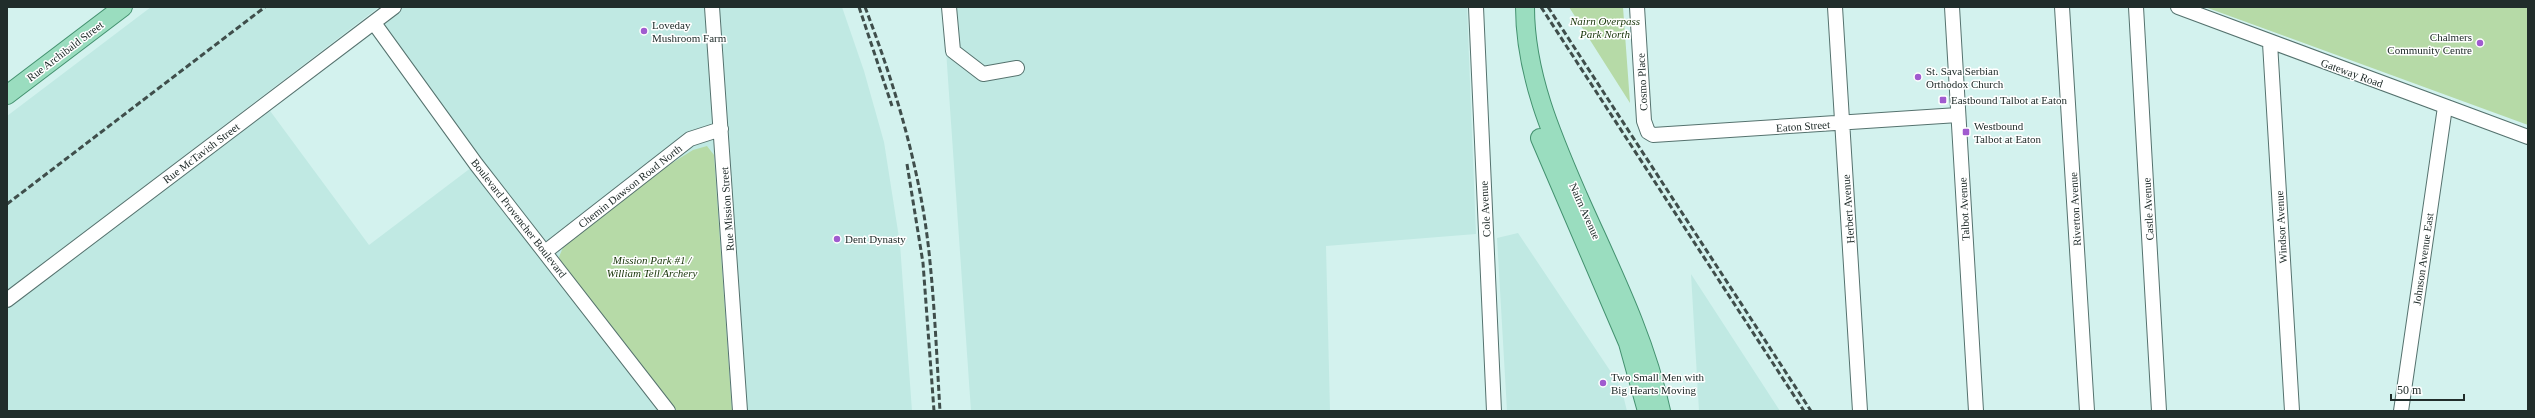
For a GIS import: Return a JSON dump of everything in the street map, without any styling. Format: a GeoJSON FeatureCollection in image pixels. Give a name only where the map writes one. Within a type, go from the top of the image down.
{"type":"FeatureCollection","features":[{"type":"Feature","properties":{"kind":"main road","name":"Rue Archibald Street"},"geometry":{"type":"LineString","coordinates":[[7,96],[123,7]]}},
{"type":"Feature","properties":{"kind":"main road","name":"Nairn Avenue"},"geometry":{"type":"LineString","coordinates":[[1514,7],[1517,45],[1522,79],[1534,122],[1556,161],[1638,333],[1661,411]]}},
{"type":"Feature","properties":{"kind":"main road","name":"Nairn Avenue"},"geometry":{"type":"LineString","coordinates":[[1525,7],[1534,76],[1556,161],[1628,344],[1647,411]]}},
{"type":"Feature","properties":{"kind":"street","name":"Rue McTavish Street"},"geometry":{"type":"LineString","coordinates":[[7,300],[394,7]]}},
{"type":"Feature","properties":{"kind":"street","name":"Rue Mission Street"},"geometry":{"type":"LineString","coordinates":[[712,7],[740,411]]}},
{"type":"Feature","properties":{"kind":"street"},"geometry":{"type":"LineString","coordinates":[[949,7],[953,51],[983,74],[1017,68]]}},
{"type":"Feature","properties":{"kind":"street","name":"Cole Avenue"},"geometry":{"type":"LineString","coordinates":[[1476,7],[1494,411]]}},
{"type":"Feature","properties":{"kind":"street","name":"Cosmo Place"},"geometry":{"type":"LineString","coordinates":[[1638,7],[1644,120],[1648,132]]}},
{"type":"Feature","properties":{"kind":"street","name":"Herbert Avenue"},"geometry":{"type":"LineString","coordinates":[[1835,7],[1860,411]]}},
{"type":"Feature","properties":{"kind":"street","name":"Talbot Avenue"},"geometry":{"type":"LineString","coordinates":[[1952,7],[1976,411]]}},
{"type":"Feature","properties":{"kind":"street","name":"Riverton Avenue"},"geometry":{"type":"LineString","coordinates":[[2062,7],[2087,411]]}},
{"type":"Feature","properties":{"kind":"street","name":"Castle Avenue"},"geometry":{"type":"LineString","coordinates":[[2136,7],[2160,411]]}},
{"type":"Feature","properties":{"kind":"street","name":"Gateway Road"},"geometry":{"type":"LineString","coordinates":[[2178,7],[2270,43],[2528,137]]}},
{"type":"Feature","properties":{"kind":"street","name":"Boulevard Provencher Boulevard"},"geometry":{"type":"LineString","coordinates":[[374,23],[476,164],[668,411]]}},
{"type":"Feature","properties":{"kind":"street","name":"Windsor Avenue"},"geometry":{"type":"LineString","coordinates":[[2270,43],[2292,411]]}},
{"type":"Feature","properties":{"kind":"street","name":"Johnson Avenue East"},"geometry":{"type":"LineString","coordinates":[[2401,411],[2445,107]]}},
{"type":"Feature","properties":{"kind":"street","name":"Eaton Street"},"geometry":{"type":"LineString","coordinates":[[1648,132],[1657,135],[1958,116]]}},
{"type":"Feature","properties":{"kind":"street","name":"Chemin Dawson Road North"},"geometry":{"type":"LineString","coordinates":[[545,252],[690,139],[721,129]]}},
{"type":"Feature","properties":{"kind":"shaded area"},"geometry":{"type":"Polygon","coordinates":[[[151,7],[379,7],[7,291],[7,116],[151,7]]]}},
{"type":"Feature","properties":{"kind":"shaded area"},"geometry":{"type":"Polygon","coordinates":[[[394,7],[842,7],[864,71],[884,142],[900,244],[912,411],[7,411],[7,300],[265,104],[369,245],[476,164],[374,23],[394,7]]]}},
{"type":"Feature","properties":{"kind":"shaded area"},"geometry":{"type":"Polygon","coordinates":[[[943,7],[1467,7],[1476,234],[1326,246],[1330,411],[971,411],[943,7]]]}},
{"type":"Feature","properties":{"kind":"shaded area"},"geometry":{"type":"Polygon","coordinates":[[[1518,233],[1621,387],[1627,411],[1507,411],[1497,238],[1518,233]]]}},
{"type":"Feature","properties":{"kind":"shaded area"},"geometry":{"type":"Polygon","coordinates":[[[1691,274],[1780,411],[1699,411],[1691,274]]]}},
{"type":"Feature","properties":{"kind":"green space","name":"Nairn Overpass Park North"},"geometry":{"type":"Polygon","coordinates":[[[1569,7],[1623,7],[1630,103],[1569,7]]]}},
{"type":"Feature","properties":{"kind":"green space"},"geometry":{"type":"Polygon","coordinates":[[[2205,7],[2528,7],[2528,125],[2205,7]]]}},
{"type":"Feature","properties":{"kind":"green space","name":"Mission Park #1 / William Tell Archery"},"geometry":{"type":"Polygon","coordinates":[[[707,146],[714,155],[732,411],[677,411],[561,263],[559,257],[564,245],[669,165],[693,150],[707,146]]]}},
{"type":"Feature","properties":{"kind":"railway"},"geometry":{"type":"LineString","coordinates":[[7,204],[265,7]]}},
{"type":"Feature","properties":{"kind":"railway"},"geometry":{"type":"LineString","coordinates":[[859,7],[892,106]]}},
{"type":"Feature","properties":{"kind":"railway"},"geometry":{"type":"LineString","coordinates":[[865,7],[897,100],[921,197],[932,281],[940,411]]}},
{"type":"Feature","properties":{"kind":"railway"},"geometry":{"type":"LineString","coordinates":[[1541,7],[1804,411]]}},
{"type":"Feature","properties":{"kind":"railway"},"geometry":{"type":"LineString","coordinates":[[1548,7],[1811,411]]}},
{"type":"Feature","properties":{"kind":"railway"},"geometry":{"type":"LineString","coordinates":[[907,164],[923,263],[934,411]]}},
{"type":"Feature","properties":{"kind":"place","name":"Loveday Mushroom Farm"},"geometry":{"type":"Point","coordinates":[644,31]}},
{"type":"Feature","properties":{"kind":"place","name":"Chalmers Community Centre"},"geometry":{"type":"Point","coordinates":[2480,43]}},
{"type":"Feature","properties":{"kind":"place","name":"St. Sava Serbian Orthodox Church"},"geometry":{"type":"Point","coordinates":[1918,77]}},
{"type":"Feature","properties":{"kind":"place","name":"Eastbound Talbot at Eaton"},"geometry":{"type":"Point","coordinates":[1943,100]}},
{"type":"Feature","properties":{"kind":"place","name":"Westbound Talbot at Eaton"},"geometry":{"type":"Point","coordinates":[1966,132]}},
{"type":"Feature","properties":{"kind":"place","name":"Dent Dynasty"},"geometry":{"type":"Point","coordinates":[837,239]}},
{"type":"Feature","properties":{"kind":"place","name":"Two Small Men with Big Hearts Moving"},"geometry":{"type":"Point","coordinates":[1603,383]}}]}
